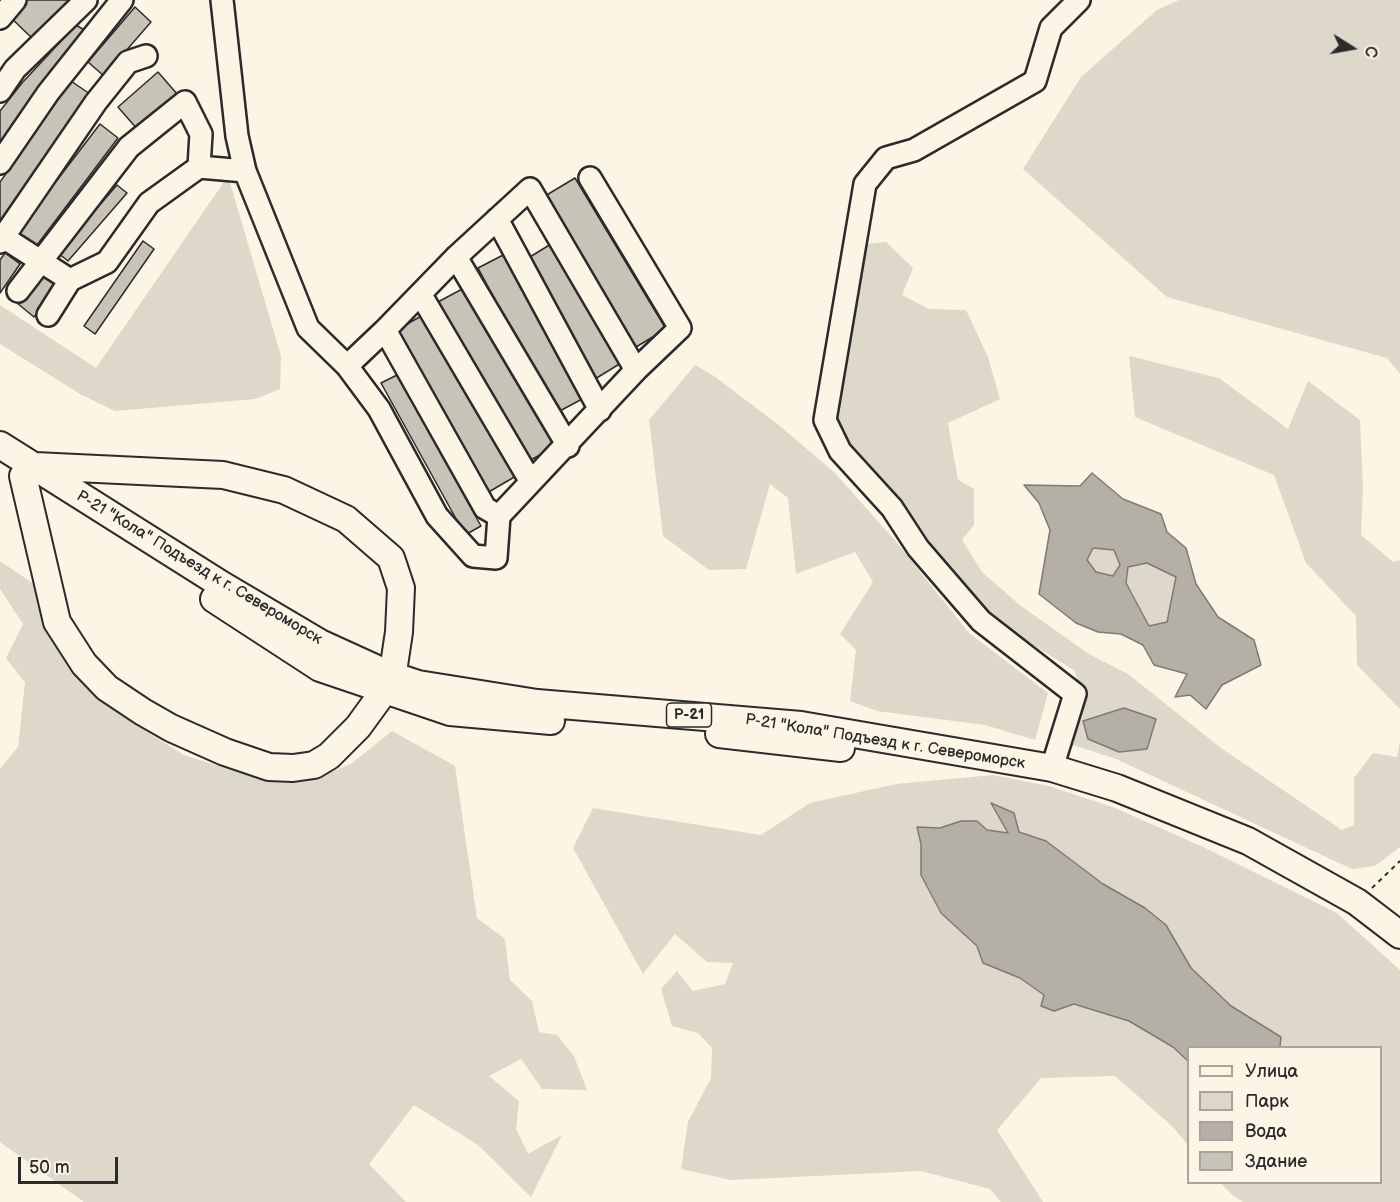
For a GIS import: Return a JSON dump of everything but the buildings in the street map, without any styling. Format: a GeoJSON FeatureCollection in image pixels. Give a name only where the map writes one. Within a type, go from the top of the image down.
{"type":"FeatureCollection","features":[{"type":"Feature","properties":{"kind":"main road","name":"Р-21 \"Кола\" Подъезд к г. Североморск"},"geometry":{"type":"LineString","coordinates":[[0,445],[27,471],[320,643],[388,674],[418,684],[537,703],[801,725],[1052,768],[1094,781],[1248,841],[1357,902],[1400,935]]}},
{"type":"Feature","properties":{"kind":"main road"},"geometry":{"type":"LineString","coordinates":[[0,460],[27,471],[320,668],[450,712],[743,736],[1094,781]]}},
{"type":"Feature","properties":{"kind":"main road"},"geometry":{"type":"LineString","coordinates":[[27,471],[223,475],[284,490],[346,519],[391,558],[400,588],[399,632],[387,683],[358,727],[329,756],[314,765],[293,768],[269,767],[225,752],[171,729],[107,688],[84,664],[57,622],[27,471]]}},
{"type":"Feature","properties":{"kind":"lane"},"geometry":{"type":"LineString","coordinates":[[0,91],[15,69],[87,0]]}},
{"type":"Feature","properties":{"kind":"lane"},"geometry":{"type":"LineString","coordinates":[[0,163],[48,93],[122,0]]}},
{"type":"Feature","properties":{"kind":"lane"},"geometry":{"type":"LineString","coordinates":[[222,0],[237,136],[245,171],[308,328],[347,366],[379,409],[437,516],[473,556],[496,558],[499,516],[568,446],[636,370],[680,328],[590,178]]}},
{"type":"Feature","properties":{"kind":"lane"},"geometry":{"type":"LineString","coordinates":[[1052,768],[1075,694],[981,621],[918,548],[892,508],[840,451],[825,420],[865,184],[886,158],[914,150],[1035,81],[1051,28],[1079,0]]}},
{"type":"Feature","properties":{"kind":"lane"},"geometry":{"type":"LineString","coordinates":[[70,280],[43,261],[1,238],[96,102],[128,62],[146,56]]}},
{"type":"Feature","properties":{"kind":"lane"},"geometry":{"type":"LineString","coordinates":[[18,291],[129,147],[185,102],[201,134],[199,167]]}},
{"type":"Feature","properties":{"kind":"lane"},"geometry":{"type":"LineString","coordinates":[[48,315],[70,280],[107,262],[149,202],[199,167],[245,171]]}},
{"type":"Feature","properties":{"kind":"lane"},"geometry":{"type":"LineString","coordinates":[[347,366],[421,295],[456,257],[530,189],[636,370]]}},
{"type":"Feature","properties":{"kind":"lane"},"geometry":{"type":"LineString","coordinates":[[497,219],[600,410]]}},
{"type":"Feature","properties":{"kind":"lane"},"geometry":{"type":"LineString","coordinates":[[456,257],[568,446]]}},
{"type":"Feature","properties":{"kind":"lane"},"geometry":{"type":"LineString","coordinates":[[421,295],[531,482]]}},
{"type":"Feature","properties":{"kind":"lane"},"geometry":{"type":"LineString","coordinates":[[385,330],[485,508],[499,516]]}},
{"type":"Feature","properties":{"kind":"path"},"geometry":{"type":"LineString","coordinates":[[1357,902],[1400,861]]}},
{"type":"Feature","properties":{"kind":"green space"},"geometry":{"type":"Polygon","coordinates":[[[1179,0],[1400,0],[1400,374],[1387,358],[1167,297],[1023,169],[1081,77],[1157,10],[1179,0]]]}},
{"type":"Feature","properties":{"kind":"green space"},"geometry":{"type":"Polygon","coordinates":[[[228,176],[281,356],[280,389],[255,399],[115,411],[80,394],[0,344],[0,305],[96,368],[228,176]]]}},
{"type":"Feature","properties":{"kind":"green space"},"geometry":{"type":"Polygon","coordinates":[[[886,242],[913,268],[902,295],[929,309],[966,310],[988,357],[1000,399],[948,423],[958,480],[974,489],[974,525],[962,540],[982,572],[1021,606],[1089,654],[1128,674],[1221,748],[1342,830],[1354,825],[1354,778],[1373,753],[1397,757],[1400,741],[1400,847],[1375,866],[1352,869],[1116,759],[1067,743],[1082,700],[1075,671],[984,614],[845,445],[833,419],[864,244],[886,242]],[[1124,708],[1083,721],[1156,719],[1124,708]]]}},
{"type":"Feature","properties":{"kind":"green space"},"geometry":{"type":"Polygon","coordinates":[[[1129,356],[1219,378],[1288,429],[1308,381],[1360,420],[1363,487],[1361,535],[1393,562],[1400,560],[1400,709],[1357,665],[1356,616],[1306,563],[1274,475],[1135,417],[1129,356]]]}},
{"type":"Feature","properties":{"kind":"green space"},"geometry":{"type":"Polygon","coordinates":[[[695,365],[714,376],[780,426],[835,473],[898,544],[969,633],[1048,693],[1035,740],[985,725],[877,711],[850,701],[856,650],[840,634],[873,582],[855,552],[796,574],[788,498],[770,484],[746,569],[709,570],[663,536],[649,420],[695,365]]]}},
{"type":"Feature","properties":{"kind":"green space"},"geometry":{"type":"Polygon","coordinates":[[[1093,548],[1114,550],[1121,565],[1112,576],[1096,572],[1087,560],[1093,548]]]}},
{"type":"Feature","properties":{"kind":"green space"},"geometry":{"type":"Polygon","coordinates":[[[0,561],[34,584],[72,666],[134,724],[184,755],[262,780],[312,780],[351,764],[392,731],[455,766],[477,918],[505,939],[510,980],[532,1001],[539,1032],[557,1035],[574,1056],[587,1090],[542,1089],[521,1059],[489,1076],[519,1101],[516,1129],[528,1154],[562,1135],[531,1197],[478,1145],[414,1105],[369,1164],[406,1202],[84,1202],[0,1142],[0,769],[18,747],[25,683],[6,658],[23,624],[0,589],[0,561]]]}},
{"type":"Feature","properties":{"kind":"green space"},"geometry":{"type":"Polygon","coordinates":[[[1147,563],[1176,576],[1167,622],[1149,626],[1126,583],[1128,567],[1147,563]]]}},
{"type":"Feature","properties":{"kind":"green space"},"geometry":{"type":"Polygon","coordinates":[[[993,775],[1049,786],[1115,808],[1201,846],[1337,913],[1400,970],[1400,1202],[1243,1202],[1231,1194],[1222,1184],[1382,1184],[1382,1046],[1280,1046],[1281,1037],[1231,1006],[1191,968],[1166,925],[1145,908],[1103,884],[1046,841],[1019,832],[992,803],[1009,833],[987,830],[961,821],[940,828],[917,827],[921,844],[921,875],[940,913],[977,946],[983,963],[1020,978],[1045,996],[1041,1005],[1054,1011],[1074,1004],[1129,1021],[1173,1047],[1187,1060],[1187,1144],[1172,1126],[1115,1076],[1041,1078],[997,1130],[1043,1202],[1001,1202],[990,1189],[921,1171],[731,1180],[681,1169],[688,1122],[711,1078],[712,1048],[698,1033],[672,1026],[661,989],[677,971],[693,991],[725,984],[733,963],[707,962],[675,934],[643,974],[573,848],[593,808],[761,835],[810,803],[896,784],[993,775]]]}},
{"type":"Feature","properties":{"kind":"water"},"geometry":{"type":"Polygon","coordinates":[[[1092,473],[1123,499],[1161,514],[1167,532],[1186,548],[1196,584],[1218,617],[1254,640],[1261,665],[1222,685],[1206,709],[1190,695],[1175,697],[1187,674],[1154,665],[1143,645],[1121,634],[1098,632],[1076,623],[1039,594],[1050,530],[1039,503],[1024,485],[1080,486],[1092,473]],[[1093,548],[1087,560],[1096,572],[1113,576],[1120,565],[1114,550],[1093,548]],[[1147,563],[1128,567],[1126,583],[1149,626],[1167,622],[1176,577],[1147,563]]]}},
{"type":"Feature","properties":{"kind":"water"},"geometry":{"type":"Polygon","coordinates":[[[1124,708],[1156,719],[1147,749],[1119,752],[1088,739],[1083,721],[1124,708]]]}},
{"type":"Feature","properties":{"kind":"water"},"geometry":{"type":"Polygon","coordinates":[[[991,803],[1014,813],[1019,832],[1046,841],[1103,884],[1145,908],[1166,925],[1191,968],[1231,1006],[1281,1037],[1280,1046],[1187,1046],[1187,1060],[1173,1047],[1129,1021],[1074,1004],[1054,1011],[1041,1006],[1044,995],[1020,978],[983,963],[977,946],[941,913],[921,875],[921,844],[917,827],[940,828],[961,821],[977,821],[987,830],[1008,833],[991,803]]]}}]}
